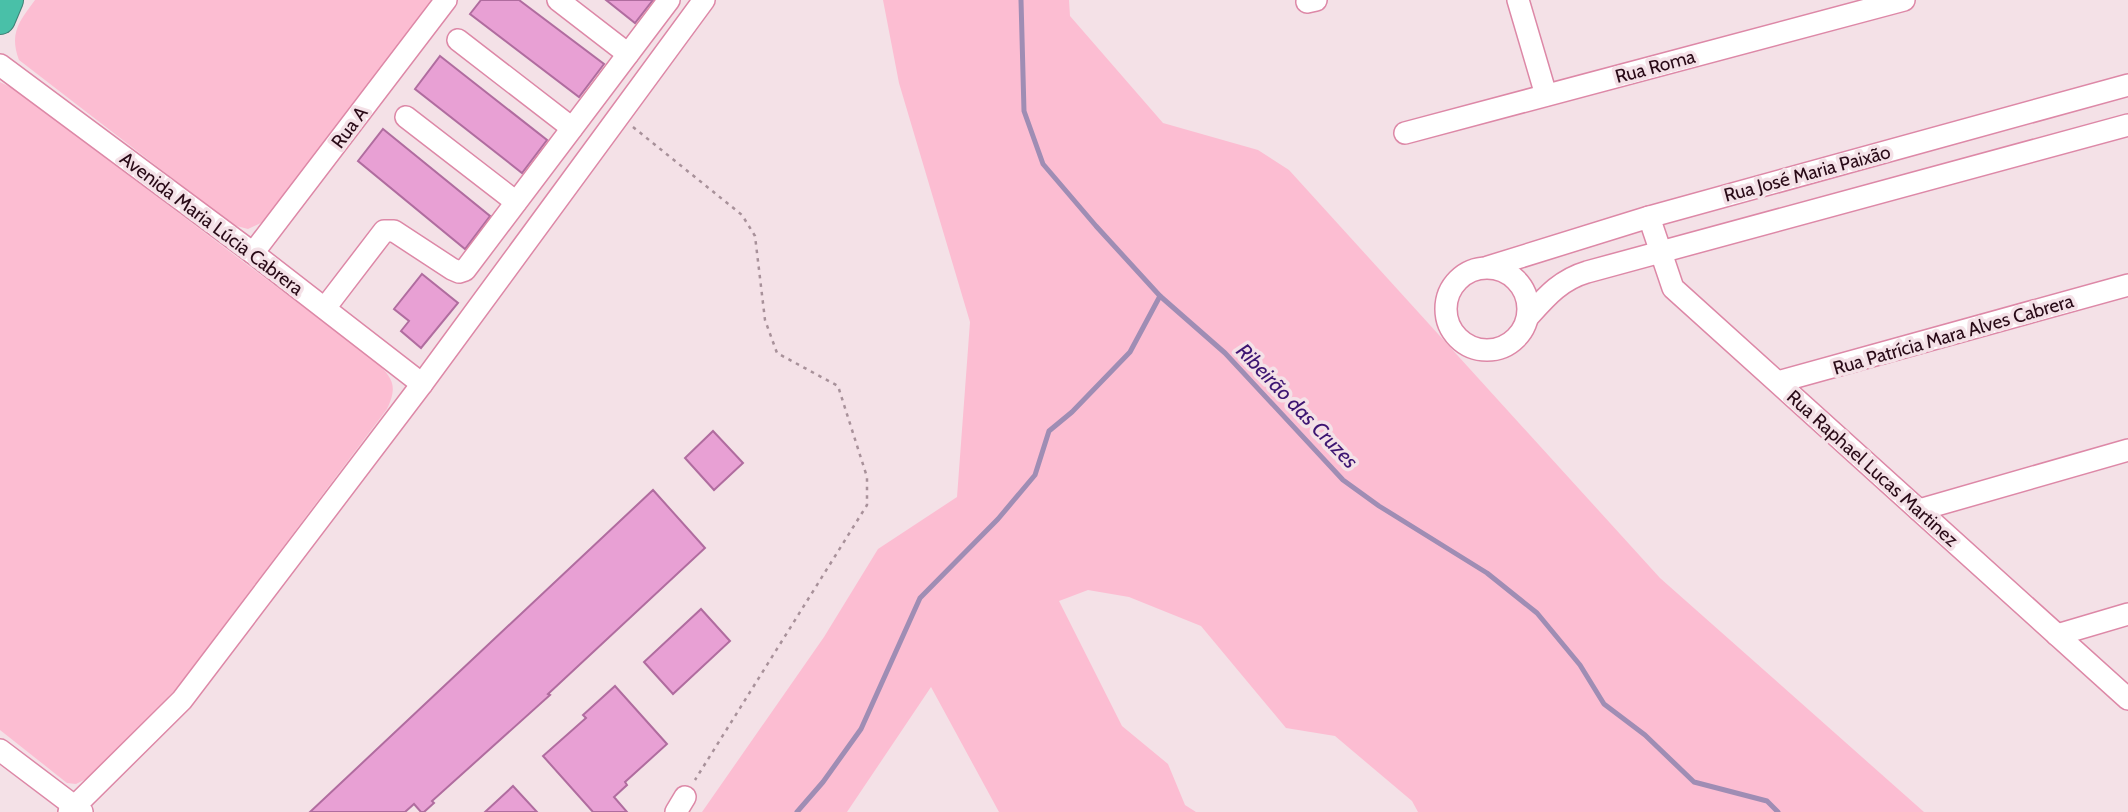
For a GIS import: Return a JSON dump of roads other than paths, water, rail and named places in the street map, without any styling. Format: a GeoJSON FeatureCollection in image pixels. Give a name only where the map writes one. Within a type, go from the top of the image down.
{"type":"FeatureCollection","features":[{"type":"Feature","properties":{"kind":"highway"},"geometry":{"type":"LineString","coordinates":[[0,19],[8,0]]}},
{"type":"Feature","properties":{"kind":"street"},"geometry":{"type":"LineString","coordinates":[[0,33],[24,0]]}},
{"type":"Feature","properties":{"kind":"street","name":"Rua A"},"geometry":{"type":"LineString","coordinates":[[253,253],[446,0]]}},
{"type":"Feature","properties":{"kind":"street"},"geometry":{"type":"LineString","coordinates":[[558,0],[628,54]]}},
{"type":"Feature","properties":{"kind":"street"},"geometry":{"type":"LineString","coordinates":[[325,308],[384,231],[394,231],[452,270],[465,270],[669,0]]}},
{"type":"Feature","properties":{"kind":"street"},"geometry":{"type":"LineString","coordinates":[[0,750],[75,810],[182,700],[422,384],[704,0]]}},
{"type":"Feature","properties":{"kind":"street"},"geometry":{"type":"LineString","coordinates":[[1518,0],[1546,95]]}},
{"type":"Feature","properties":{"kind":"street","name":"Rua Roma"},"geometry":{"type":"LineString","coordinates":[[1405,133],[1904,0]]}},
{"type":"Feature","properties":{"kind":"street"},"geometry":{"type":"LineString","coordinates":[[458,40],[572,128]]}},
{"type":"Feature","properties":{"kind":"street","name":"Avenida Maria Lúcia Cabrera"},"geometry":{"type":"LineString","coordinates":[[0,65],[253,253],[422,384]]}},
{"type":"Feature","properties":{"kind":"street","name":"Rua José Maria Paixão"},"geometry":{"type":"LineString","coordinates":[[1488,267],[1649,217],[2128,85]]}},
{"type":"Feature","properties":{"kind":"street"},"geometry":{"type":"LineString","coordinates":[[406,117],[516,202]]}},
{"type":"Feature","properties":{"kind":"street","name":"Rua José Maria Paixão"},"geometry":{"type":"LineString","coordinates":[[1528,317],[1545,297],[1564,281],[1587,272],[2128,125]]}},
{"type":"Feature","properties":{"kind":"street","name":"Rua Raphael Lucas Martinez"},"geometry":{"type":"LineString","coordinates":[[1649,217],[1673,288],[2128,699]]}},
{"type":"Feature","properties":{"kind":"street"},"geometry":{"type":"LineString","coordinates":[[1488,267],[1505,271],[1519,283],[1527,299],[1528,317],[1522,332],[1511,343],[1497,350],[1481,351],[1466,346],[1454,335],[1447,321],[1445,306],[1450,290],[1459,278],[1472,270],[1488,267]]}},
{"type":"Feature","properties":{"kind":"street","name":"Rua Patrícia Mara Alves Cabrera"},"geometry":{"type":"LineString","coordinates":[[1778,382],[2128,285]]}},
{"type":"Feature","properties":{"kind":"street"},"geometry":{"type":"LineString","coordinates":[[1919,510],[2128,450]]}},
{"type":"Feature","properties":{"kind":"street"},"geometry":{"type":"LineString","coordinates":[[2057,635],[2128,614]]}},
{"type":"Feature","properties":{"kind":"waterway","name":"Ribeirão das Cruzes"},"geometry":{"type":"LineString","coordinates":[[1021,0],[1024,111],[1043,164],[1160,296],[1225,353],[1343,480],[1379,506],[1487,573],[1537,613],[1580,665],[1604,704],[1645,735],[1694,782],[1767,801],[1778,812]]}},
{"type":"Feature","properties":{"kind":"waterway"},"geometry":{"type":"LineString","coordinates":[[797,812],[823,782],[861,729],[920,598],[998,519],[1035,475],[1049,431],[1072,412],[1130,352],[1160,296]]}}]}
